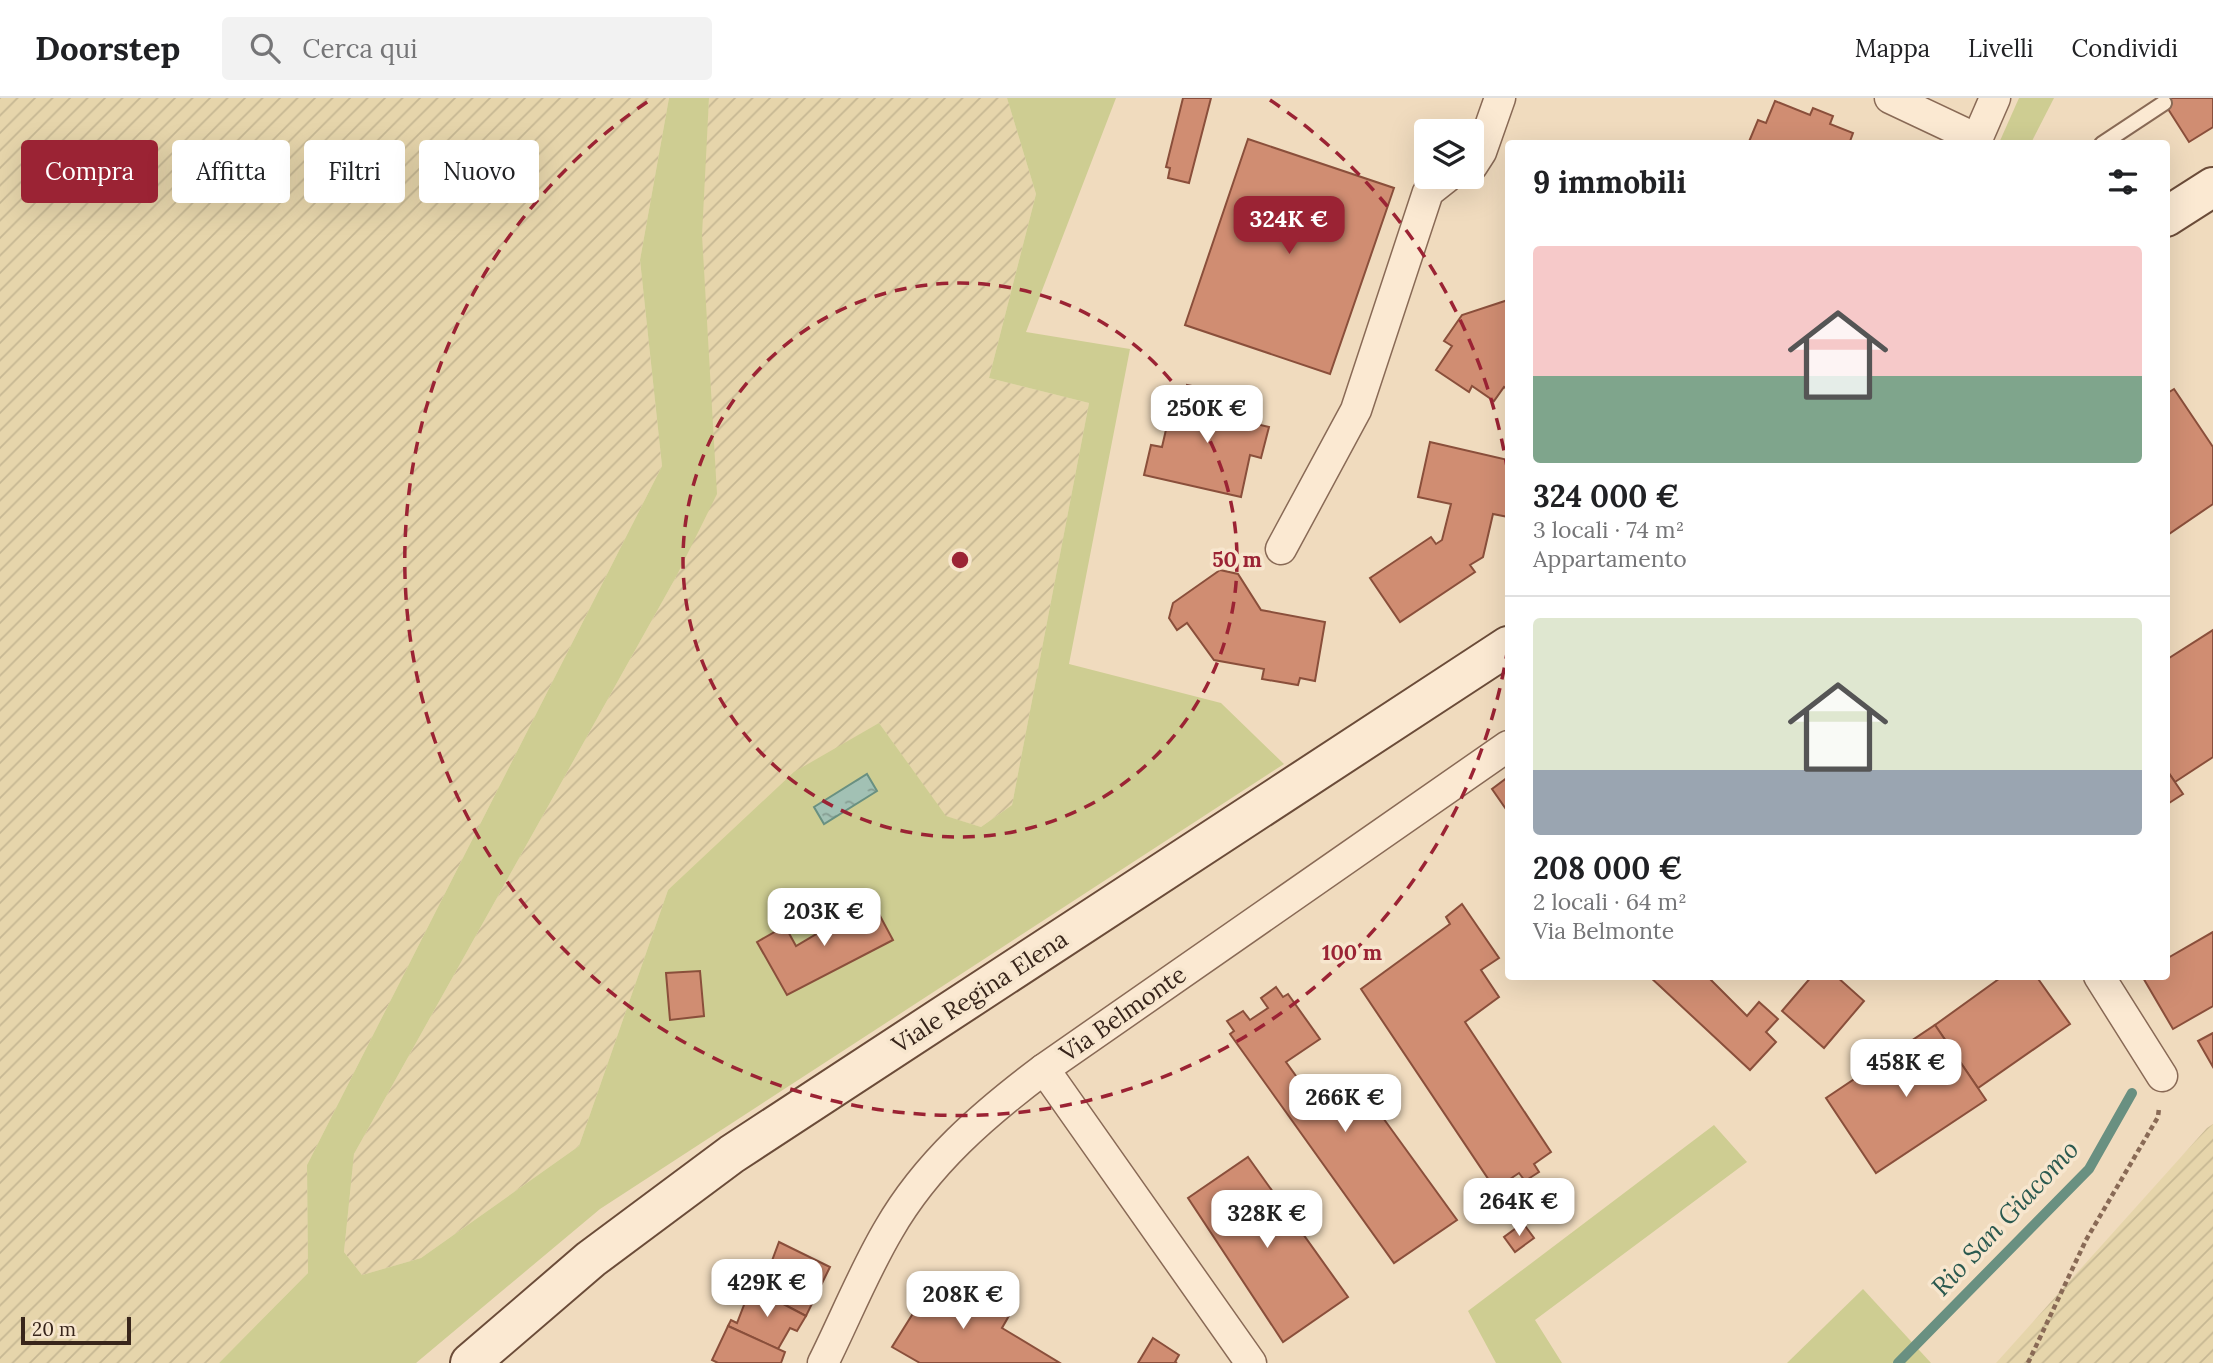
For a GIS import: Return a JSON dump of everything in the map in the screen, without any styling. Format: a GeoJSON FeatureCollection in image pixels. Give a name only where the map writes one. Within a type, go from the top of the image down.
{"type":"FeatureCollection","features":[{"type":"Feature","properties":{"kind":"main road"},"geometry":{"type":"LineString","coordinates":[[2170,214],[2213,187]]}},
{"type":"Feature","properties":{"kind":"main road","name":"Viale Regina Elena"},"geometry":{"type":"LineString","coordinates":[[470,1363],[591,1259],[732,1154],[1505,648]]}},
{"type":"Feature","properties":{"kind":"street"},"geometry":{"type":"LineString","coordinates":[[1484,143],[1500,98]]}},
{"type":"Feature","properties":{"kind":"street"},"geometry":{"type":"LineString","coordinates":[[1890,98],[1974,140]]}},
{"type":"Feature","properties":{"kind":"street"},"geometry":{"type":"LineString","coordinates":[[1976,140],[1995,98]]}},
{"type":"Feature","properties":{"kind":"street"},"geometry":{"type":"LineString","coordinates":[[1281,549],[1356,410],[1428,192],[1432,189]]}},
{"type":"Feature","properties":{"kind":"street","name":"Via Belmonte"},"geometry":{"type":"LineString","coordinates":[[823,1363],[888,1229],[946,1154],[986,1113],[1044,1069],[1505,748]]}},
{"type":"Feature","properties":{"kind":"street"},"geometry":{"type":"LineString","coordinates":[[2102,980],[2162,1076]]}},
{"type":"Feature","properties":{"kind":"street"},"geometry":{"type":"LineString","coordinates":[[1044,1069],[1251,1363]]}},
{"type":"Feature","properties":{"kind":"lane"},"geometry":{"type":"LineString","coordinates":[[2108,140],[2164,103]]}},
{"type":"Feature","properties":{"kind":"path"},"geometry":{"type":"LineString","coordinates":[[2028,1363],[2086,1240],[2158,1117],[2162,1076]]}},
{"type":"Feature","properties":{"kind":"shaded area"},"geometry":{"type":"Polygon","coordinates":[[[0,98],[669,98],[640,260],[662,466],[307,1165],[308,1273],[219,1363],[0,1363],[0,98]]]}},
{"type":"Feature","properties":{"kind":"shaded area"},"geometry":{"type":"Polygon","coordinates":[[[669,98],[709,98],[702,235],[717,494],[676,577],[354,1154],[344,1252],[362,1275],[421,1258],[579,1146],[668,890],[794,772],[879,723],[946,816],[981,827],[1012,805],[1089,403],[989,378],[1036,194],[1007,98],[1116,98],[1026,332],[1130,349],[1069,664],[1221,703],[1284,764],[600,1209],[416,1363],[219,1363],[308,1273],[307,1165],[662,466],[640,260],[669,98]]]}},
{"type":"Feature","properties":{"kind":"shaded area"},"geometry":{"type":"Polygon","coordinates":[[[709,98],[1007,98],[1036,194],[989,378],[1089,403],[1012,805],[981,827],[945,816],[879,723],[668,890],[579,1146],[421,1258],[362,1275],[344,1252],[354,1154],[676,577],[709,98]]]}},
{"type":"Feature","properties":{"kind":"shaded area"},"geometry":{"type":"Polygon","coordinates":[[[2019,98],[2054,98],[2033,140],[2000,140],[2019,98]]]}},
{"type":"Feature","properties":{"kind":"shaded area"},"geometry":{"type":"Polygon","coordinates":[[[2213,1124],[2213,1363],[1996,1363],[2207,1128],[2213,1124]]]}},
{"type":"Feature","properties":{"kind":"shaded area"},"geometry":{"type":"Polygon","coordinates":[[[1714,1125],[1747,1162],[1535,1320],[1562,1363],[1496,1363],[1468,1311],[1714,1125]]]}},
{"type":"Feature","properties":{"kind":"shaded area"},"geometry":{"type":"Polygon","coordinates":[[[1863,1289],[1931,1363],[1787,1363],[1863,1289]]]}},
{"type":"Feature","properties":{"kind":"water"},"geometry":{"type":"Polygon","coordinates":[[[867,774],[877,791],[824,824],[814,807],[867,774]]]}},
{"type":"Feature","properties":{"kind":"building"},"geometry":{"type":"Polygon","coordinates":[[[1183,98],[1211,98],[1189,183],[1168,178],[1170,168],[1166,167],[1183,98]]]}},
{"type":"Feature","properties":{"kind":"building"},"geometry":{"type":"Polygon","coordinates":[[[2161,98],[2213,98],[2213,127],[2189,142],[2161,98]]]}},
{"type":"Feature","properties":{"kind":"building"},"geometry":{"type":"Polygon","coordinates":[[[1775,101],[1810,115],[1813,108],[1833,116],[1830,124],[1853,133],[1850,140],[1750,140],[1758,120],[1766,123],[1775,101]]]}},
{"type":"Feature","properties":{"kind":"building"},"geometry":{"type":"Polygon","coordinates":[[[1248,139],[1394,188],[1330,374],[1185,325],[1248,139]]]}},
{"type":"Feature","properties":{"kind":"building"},"geometry":{"type":"Polygon","coordinates":[[[1505,301],[1505,388],[1494,401],[1472,386],[1469,392],[1436,370],[1452,346],[1444,341],[1462,315],[1505,301]]]}},
{"type":"Feature","properties":{"kind":"building"},"geometry":{"type":"Polygon","coordinates":[[[1187,385],[1217,391],[1215,403],[1254,412],[1252,423],[1269,427],[1261,458],[1250,455],[1241,497],[1144,475],[1151,445],[1162,447],[1171,408],[1182,410],[1187,385]]]}},
{"type":"Feature","properties":{"kind":"building"},"geometry":{"type":"Polygon","coordinates":[[[2174,389],[2213,447],[2213,504],[2170,533],[2170,392],[2174,389]]]}},
{"type":"Feature","properties":{"kind":"building"},"geometry":{"type":"Polygon","coordinates":[[[1430,442],[1505,459],[1505,516],[1493,514],[1483,557],[1470,565],[1475,572],[1400,622],[1370,578],[1431,537],[1436,544],[1442,540],[1451,504],[1418,497],[1430,442]]]}},
{"type":"Feature","properties":{"kind":"building"},"geometry":{"type":"Polygon","coordinates":[[[1220,570],[1238,574],[1261,610],[1325,622],[1315,681],[1300,678],[1298,685],[1262,679],[1264,669],[1214,660],[1187,623],[1177,630],[1169,618],[1173,603],[1220,570]]]}},
{"type":"Feature","properties":{"kind":"building"},"geometry":{"type":"Polygon","coordinates":[[[2213,630],[2213,757],[2175,782],[2170,775],[2170,657],[2213,630]]]}},
{"type":"Feature","properties":{"kind":"building"},"geometry":{"type":"Polygon","coordinates":[[[2170,775],[2183,794],[2170,802],[2170,775]]]}},
{"type":"Feature","properties":{"kind":"building"},"geometry":{"type":"Polygon","coordinates":[[[1505,779],[1505,808],[1492,789],[1505,779]]]}},
{"type":"Feature","properties":{"kind":"building"},"geometry":{"type":"Polygon","coordinates":[[[872,901],[893,940],[787,995],[757,942],[785,926],[796,946],[872,901]]]}},
{"type":"Feature","properties":{"kind":"building"},"geometry":{"type":"Polygon","coordinates":[[[1462,904],[1499,958],[1481,970],[1499,997],[1465,1022],[1551,1152],[1534,1164],[1539,1172],[1525,1181],[1519,1173],[1495,1189],[1361,989],[1450,924],[1446,917],[1462,904]]]}},
{"type":"Feature","properties":{"kind":"building"},"geometry":{"type":"Polygon","coordinates":[[[2213,932],[2213,1006],[2173,1029],[2144,980],[2170,980],[2170,957],[2213,932]]]}},
{"type":"Feature","properties":{"kind":"building"},"geometry":{"type":"Polygon","coordinates":[[[700,971],[704,1016],[670,1020],[666,973],[700,971]]]}},
{"type":"Feature","properties":{"kind":"building"},"geometry":{"type":"Polygon","coordinates":[[[1653,980],[1711,980],[1747,1016],[1759,1002],[1778,1019],[1766,1032],[1776,1042],[1750,1070],[1653,980]]]}},
{"type":"Feature","properties":{"kind":"building"},"geometry":{"type":"Polygon","coordinates":[[[1809,980],[1840,980],[1864,1001],[1824,1048],[1782,1011],[1809,980]]]}},
{"type":"Feature","properties":{"kind":"building"},"geometry":{"type":"Polygon","coordinates":[[[1997,980],[2039,980],[2070,1024],[1978,1088],[1935,1025],[1997,980]]]}},
{"type":"Feature","properties":{"kind":"building"},"geometry":{"type":"Polygon","coordinates":[[[1276,987],[1283,997],[1288,994],[1320,1039],[1286,1062],[1319,1108],[1357,1082],[1457,1220],[1394,1263],[1230,1034],[1234,1031],[1227,1021],[1243,1011],[1250,1020],[1268,1008],[1261,998],[1276,987]]]}},
{"type":"Feature","properties":{"kind":"building"},"geometry":{"type":"Polygon","coordinates":[[[1935,1025],[1986,1100],[1876,1173],[1826,1098],[1935,1025]]]}},
{"type":"Feature","properties":{"kind":"building"},"geometry":{"type":"Polygon","coordinates":[[[2213,1033],[2213,1067],[2198,1041],[2213,1033]]]}},
{"type":"Feature","properties":{"kind":"building"},"geometry":{"type":"Polygon","coordinates":[[[1248,1157],[1348,1297],[1283,1342],[1188,1198],[1248,1157]]]}},
{"type":"Feature","properties":{"kind":"building"},"geometry":{"type":"Polygon","coordinates":[[[1523,1223],[1534,1238],[1515,1252],[1504,1237],[1523,1223]]]}},
{"type":"Feature","properties":{"kind":"building"},"geometry":{"type":"Polygon","coordinates":[[[779,1242],[830,1267],[806,1316],[751,1287],[761,1263],[770,1266],[779,1242]]]}},
{"type":"Feature","properties":{"kind":"building"},"geometry":{"type":"Polygon","coordinates":[[[958,1280],[1010,1314],[1002,1328],[1060,1363],[920,1363],[892,1347],[932,1283],[950,1293],[958,1280]]]}},
{"type":"Feature","properties":{"kind":"building"},"geometry":{"type":"Polygon","coordinates":[[[751,1287],[806,1316],[797,1331],[790,1328],[778,1349],[728,1326],[731,1320],[737,1323],[751,1287]]]}},
{"type":"Feature","properties":{"kind":"building"},"geometry":{"type":"Polygon","coordinates":[[[728,1326],[785,1352],[781,1363],[718,1363],[712,1360],[728,1326]]]}},
{"type":"Feature","properties":{"kind":"building"},"geometry":{"type":"Polygon","coordinates":[[[1153,1338],[1179,1355],[1175,1362],[1177,1363],[1138,1363],[1153,1338]]]}},
{"type":"Feature","properties":{"kind":"waterway","name":"Rio San Giacomo"},"geometry":{"type":"LineString","coordinates":[[1898,1363],[2089,1169],[2132,1093]]}}]}
